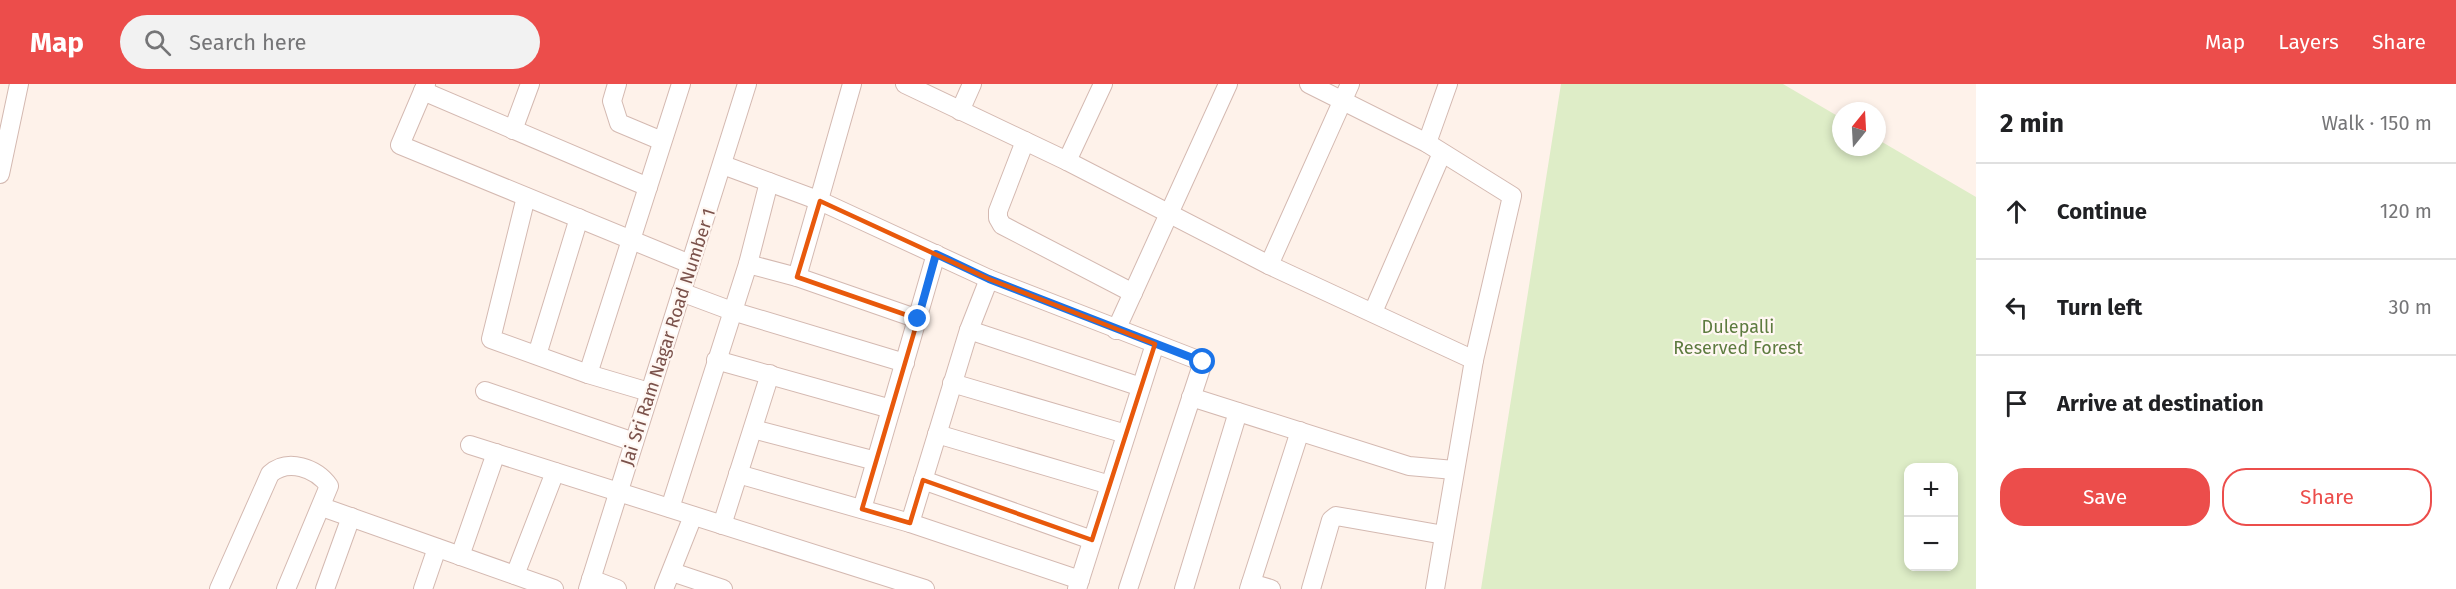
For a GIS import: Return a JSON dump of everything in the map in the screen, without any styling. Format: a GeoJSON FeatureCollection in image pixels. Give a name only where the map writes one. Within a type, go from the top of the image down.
{"type":"FeatureCollection","features":[{"type":"Feature","properties":{"kind":"street"},"geometry":{"type":"LineString","coordinates":[[0,174],[19,84]]}},
{"type":"Feature","properties":{"kind":"street"},"geometry":{"type":"LineString","coordinates":[[513,130],[530,84]]}},
{"type":"Feature","properties":{"kind":"street"},"geometry":{"type":"LineString","coordinates":[[617,84],[612,101],[619,123],[662,141]]}},
{"type":"Feature","properties":{"kind":"street"},"geometry":{"type":"LineString","coordinates":[[588,374],[681,84]]}},
{"type":"Feature","properties":{"kind":"street","name":"Jai Sri Ram Nagar Road Number 1"},"geometry":{"type":"LineString","coordinates":[[589,584],[723,165],[745,84]]}},
{"type":"Feature","properties":{"kind":"street"},"geometry":{"type":"LineString","coordinates":[[797,277],[852,84]]}},
{"type":"Feature","properties":{"kind":"street"},"geometry":{"type":"LineString","coordinates":[[905,84],[1067,161],[1269,265],[1474,360]]}},
{"type":"Feature","properties":{"kind":"street"},"geometry":{"type":"LineString","coordinates":[[960,111],[972,84]]}},
{"type":"Feature","properties":{"kind":"street"},"geometry":{"type":"LineString","coordinates":[[1067,161],[1103,84]]}},
{"type":"Feature","properties":{"kind":"street"},"geometry":{"type":"LineString","coordinates":[[1116,330],[1228,84]]}},
{"type":"Feature","properties":{"kind":"street"},"geometry":{"type":"LineString","coordinates":[[1309,84],[1347,93],[1512,196],[1474,360],[1435,589]]}},
{"type":"Feature","properties":{"kind":"street"},"geometry":{"type":"LineString","coordinates":[[1373,312],[1435,148],[1448,84]]}},
{"type":"Feature","properties":{"kind":"street"},"geometry":{"type":"LineString","coordinates":[[648,187],[513,130],[424,88],[400,145],[690,264]]}},
{"type":"Feature","properties":{"kind":"street"},"geometry":{"type":"LineString","coordinates":[[1269,265],[1347,93]]}},
{"type":"Feature","properties":{"kind":"street"},"geometry":{"type":"LineString","coordinates":[[1025,141],[998,211],[998,218],[1002,225],[1133,293]]}},
{"type":"Feature","properties":{"kind":"street"},"geometry":{"type":"LineString","coordinates":[[723,165],[820,201],[989,279],[1203,362],[1128,589]]}},
{"type":"Feature","properties":{"kind":"street"},"geometry":{"type":"LineString","coordinates":[[670,508],[748,264],[769,182]]}},
{"type":"Feature","properties":{"kind":"street"},"geometry":{"type":"LineString","coordinates":[[526,197],[491,339],[588,374],[650,392]]}},
{"type":"Feature","properties":{"kind":"street"},"geometry":{"type":"LineString","coordinates":[[537,355],[579,218]]}},
{"type":"Feature","properties":{"kind":"street"},"geometry":{"type":"LineString","coordinates":[[862,509],[936,254]]}},
{"type":"Feature","properties":{"kind":"street"},"geometry":{"type":"LineString","coordinates":[[748,264],[797,277],[918,319]]}},
{"type":"Feature","properties":{"kind":"street"},"geometry":{"type":"LineString","coordinates":[[910,523],[969,330],[989,279]]}},
{"type":"Feature","properties":{"kind":"street"},"geometry":{"type":"LineString","coordinates":[[681,292],[732,311],[905,363]]}},
{"type":"Feature","properties":{"kind":"street"},"geometry":{"type":"LineString","coordinates":[[969,330],[1141,387]]}},
{"type":"Feature","properties":{"kind":"street"},"geometry":{"type":"LineString","coordinates":[[738,474],[910,523],[1078,584],[1155,344]]}},
{"type":"Feature","properties":{"kind":"street"},"geometry":{"type":"LineString","coordinates":[[716,360],[891,410]]}},
{"type":"Feature","properties":{"kind":"street"},"geometry":{"type":"LineString","coordinates":[[722,525],[770,374]]}},
{"type":"Feature","properties":{"kind":"street"},"geometry":{"type":"LineString","coordinates":[[952,383],[1126,434]]}},
{"type":"Feature","properties":{"kind":"street"},"geometry":{"type":"LineString","coordinates":[[484,391],[634,442]]}},
{"type":"Feature","properties":{"kind":"street"},"geometry":{"type":"LineString","coordinates":[[1191,397],[1409,466],[1454,470]]}},
{"type":"Feature","properties":{"kind":"street"},"geometry":{"type":"LineString","coordinates":[[1184,589],[1238,412]]}},
{"type":"Feature","properties":{"kind":"street"},"geometry":{"type":"LineString","coordinates":[[753,429],[876,461]]}},
{"type":"Feature","properties":{"kind":"street"},"geometry":{"type":"LineString","coordinates":[[1270,589],[1250,586],[1300,431]]}},
{"type":"Feature","properties":{"kind":"street"},"geometry":{"type":"LineString","coordinates":[[937,434],[1110,485]]}},
{"type":"Feature","properties":{"kind":"street"},"geometry":{"type":"LineString","coordinates":[[470,445],[722,525],[875,582],[924,589]]}},
{"type":"Feature","properties":{"kind":"street"},"geometry":{"type":"LineString","coordinates":[[460,556],[496,453]]}},
{"type":"Feature","properties":{"kind":"street"},"geometry":{"type":"LineString","coordinates":[[219,589],[270,474],[279,466],[291,465],[321,475],[329,486],[286,589]]}},
{"type":"Feature","properties":{"kind":"street"},"geometry":{"type":"LineString","coordinates":[[514,581],[555,472]]}},
{"type":"Feature","properties":{"kind":"street"},"geometry":{"type":"LineString","coordinates":[[923,480],[1092,540]]}},
{"type":"Feature","properties":{"kind":"street"},"geometry":{"type":"LineString","coordinates":[[322,507],[460,556],[514,581],[554,589]]}},
{"type":"Feature","properties":{"kind":"street"},"geometry":{"type":"LineString","coordinates":[[664,589],[693,516]]}},
{"type":"Feature","properties":{"kind":"street"},"geometry":{"type":"LineString","coordinates":[[1311,589],[1331,520],[1336,516],[1444,535]]}},
{"type":"Feature","properties":{"kind":"street"},"geometry":{"type":"LineString","coordinates":[[325,589],[351,517]]}},
{"type":"Feature","properties":{"kind":"street"},"geometry":{"type":"LineString","coordinates":[[423,589],[437,548]]}},
{"type":"Feature","properties":{"kind":"street"},"geometry":{"type":"LineString","coordinates":[[672,572],[723,589]]}},
{"type":"Feature","properties":{"kind":"street"},"geometry":{"type":"LineString","coordinates":[[589,584],[616,589]]}},
{"type":"Feature","properties":{"kind":"highlighted area"},"geometry":{"type":"Polygon","coordinates":[[[820,201],[989,279],[1155,344],[1092,540],[923,480],[910,523],[862,509],[918,319],[797,277],[820,201]]]}},
{"type":"Feature","properties":{"kind":"green space","name":"Dulepalli Reserved Forest"},"geometry":{"type":"Polygon","coordinates":[[[1561,84],[1783,84],[1832,113],[1832,156],[1886,156],[1886,144],[1976,197],[1976,589],[1481,589],[1561,84]]]}},
{"type":"Feature","properties":{"kind":"route"},"geometry":{"type":"LineString","coordinates":[[918,319],[936,254],[989,279],[1203,362]]}}]}
